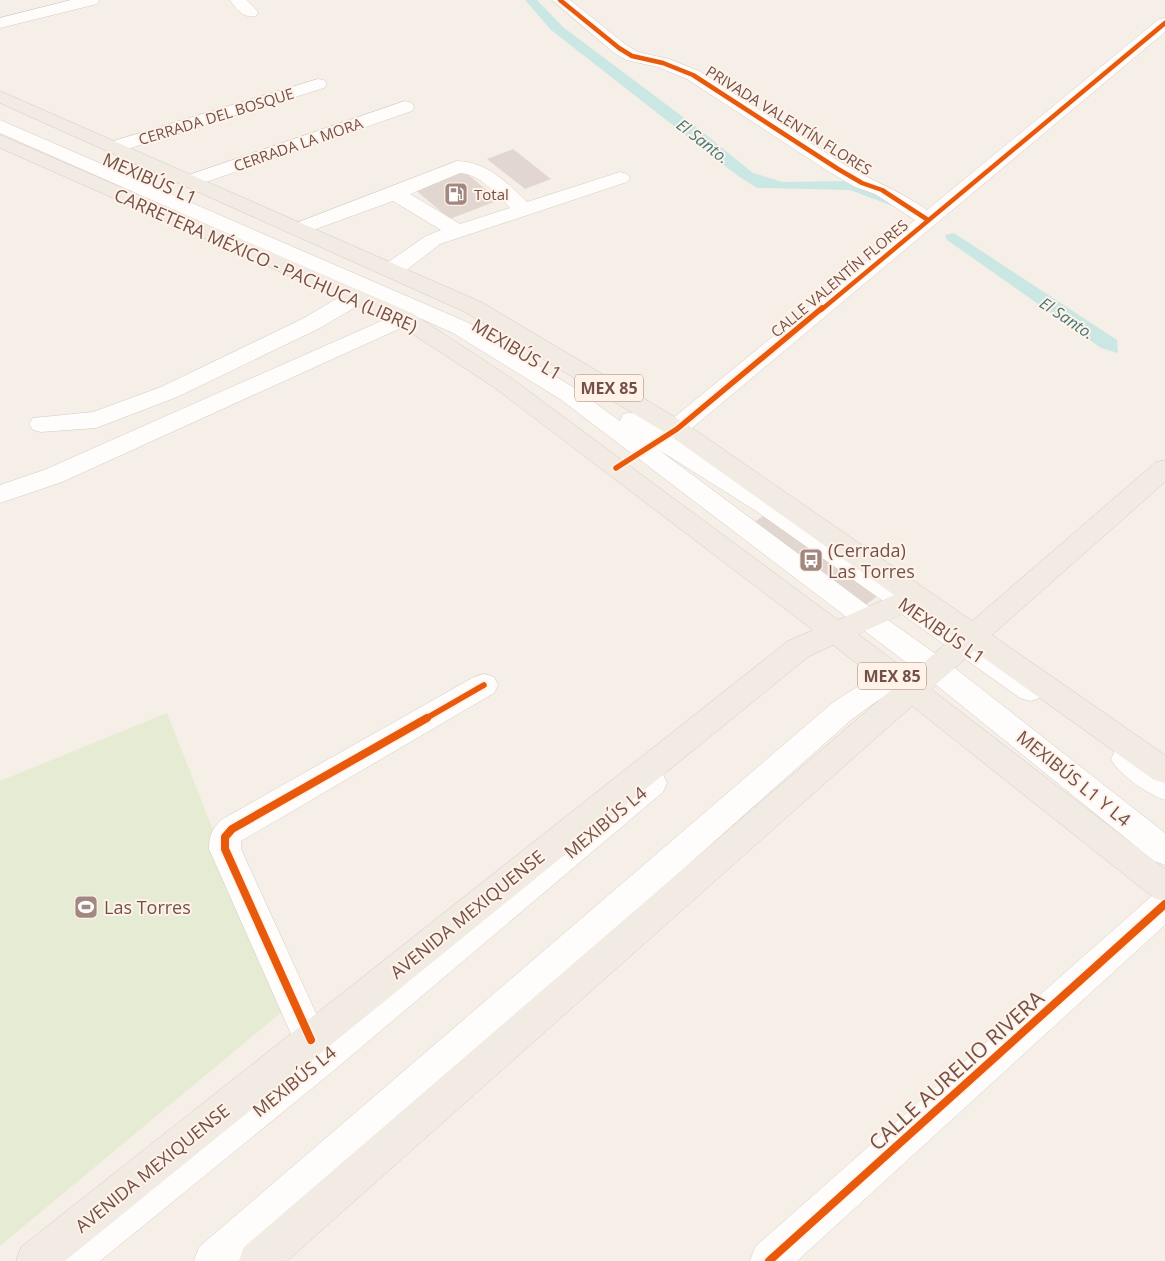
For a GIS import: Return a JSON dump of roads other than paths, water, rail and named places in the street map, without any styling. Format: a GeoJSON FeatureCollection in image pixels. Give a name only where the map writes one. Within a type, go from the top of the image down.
{"type":"FeatureCollection","features":[{"type":"Feature","properties":{"kind":"main road","name":"CARRETERA MÉXICO - PACHUCA (LIBRE)"},"geometry":{"type":"LineString","coordinates":[[0,96],[474,307],[660,440],[910,599],[937,665],[1165,888]]}},
{"type":"Feature","properties":{"kind":"main road","name":"CARRETERA MÉXICO - PACHUCA (LIBRE)"},"geometry":{"type":"LineString","coordinates":[[0,141],[404,318],[503,383],[616,468],[848,630],[937,665],[1165,771]]}},
{"type":"Feature","properties":{"kind":"main road"},"geometry":{"type":"LineString","coordinates":[[258,1261],[937,665],[1164,471]]}},
{"type":"Feature","properties":{"kind":"main road","name":"AVENIDA MEXIQUENSE"},"geometry":{"type":"LineString","coordinates":[[35,1261],[798,649],[848,630],[910,599]]}},
{"type":"Feature","properties":{"kind":"street"},"geometry":{"type":"LineString","coordinates":[[0,23],[91,0]]}},
{"type":"Feature","properties":{"kind":"street","name":"PRIVADA VALENTÍN FLORES"},"geometry":{"type":"LineString","coordinates":[[560,0],[619,48],[632,56],[663,63],[693,75],[838,169],[862,183],[882,190],[928,220]]}},
{"type":"Feature","properties":{"kind":"street","name":"CALLE VALENTÍN FLORES"},"geometry":{"type":"LineString","coordinates":[[616,468],[660,440],[1165,23]]}},
{"type":"Feature","properties":{"kind":"street","name":"CERRADA DEL BOSQUE"},"geometry":{"type":"LineString","coordinates":[[114,147],[318,84]]}},
{"type":"Feature","properties":{"kind":"street","name":"CERRADA LA MORA"},"geometry":{"type":"LineString","coordinates":[[190,181],[405,107]]}},
{"type":"Feature","properties":{"kind":"street","name":"MEXIBÚS L1"},"geometry":{"type":"LineString","coordinates":[[0,110],[466,319],[574,383],[660,440],[848,630]]}},
{"type":"Feature","properties":{"kind":"street","name":"MEXIBÚS L1"},"geometry":{"type":"LineString","coordinates":[[0,126],[461,328],[568,394],[660,440]]}},
{"type":"Feature","properties":{"kind":"street"},"geometry":{"type":"LineString","coordinates":[[298,229],[457,167],[467,166],[478,170],[524,210]]}},
{"type":"Feature","properties":{"kind":"street"},"geometry":{"type":"LineString","coordinates":[[392,270],[433,240],[620,178]]}},
{"type":"Feature","properties":{"kind":"street"},"geometry":{"type":"LineString","coordinates":[[395,192],[458,232]]}},
{"type":"Feature","properties":{"kind":"street"},"geometry":{"type":"LineString","coordinates":[[41,424],[96,420],[169,392],[312,323],[356,297]]}},
{"type":"Feature","properties":{"kind":"street"},"geometry":{"type":"LineString","coordinates":[[0,494],[53,476],[404,318]]}},
{"type":"Feature","properties":{"kind":"street","name":"MEXIBÚS L4"},"geometry":{"type":"LineString","coordinates":[[70,1261],[320,1060],[793,666],[819,651],[848,630],[923,643],[937,665],[942,686],[983,706]]}},
{"type":"Feature","properties":{"kind":"street"},"geometry":{"type":"LineString","coordinates":[[213,1261],[841,712],[875,689],[937,665]]}},
{"type":"Feature","properties":{"kind":"street","name":"MEXIBÚS L4"},"geometry":{"type":"LineString","coordinates":[[937,665],[1016,681],[1165,787]]}},
{"type":"Feature","properties":{"kind":"street"},"geometry":{"type":"LineString","coordinates":[[311,1040],[225,849],[225,837],[232,829],[484,685]]}},
{"type":"Feature","properties":{"kind":"street","name":"MEXIBÚS L1 Y L4"},"geometry":{"type":"LineString","coordinates":[[983,706],[1165,851]]}},
{"type":"Feature","properties":{"kind":"street","name":"CALLE AURELIO RIVERA"},"geometry":{"type":"LineString","coordinates":[[769,1261],[1165,904]]}},
{"type":"Feature","properties":{"kind":"water","name":"El Santo."},"geometry":{"type":"Polygon","coordinates":[[[525,0],[537,0],[563,27],[695,126],[753,173],[783,182],[845,181],[871,188],[898,208],[850,190],[757,188],[738,176],[551,30],[525,0]]]}},
{"type":"Feature","properties":{"kind":"water","name":"El Santo."},"geometry":{"type":"Polygon","coordinates":[[[954,233],[1117,340],[1118,353],[1101,348],[947,240],[945,235],[954,233]]]}},
{"type":"Feature","properties":{"kind":"place","name":"Total"},"geometry":{"type":"Point","coordinates":[456,194]}},
{"type":"Feature","properties":{"kind":"place","name":"(Cerrada) Las Torres"},"geometry":{"type":"Point","coordinates":[811,560]}},
{"type":"Feature","properties":{"kind":"place","name":"Las Torres"},"geometry":{"type":"Point","coordinates":[86,907]}}]}
